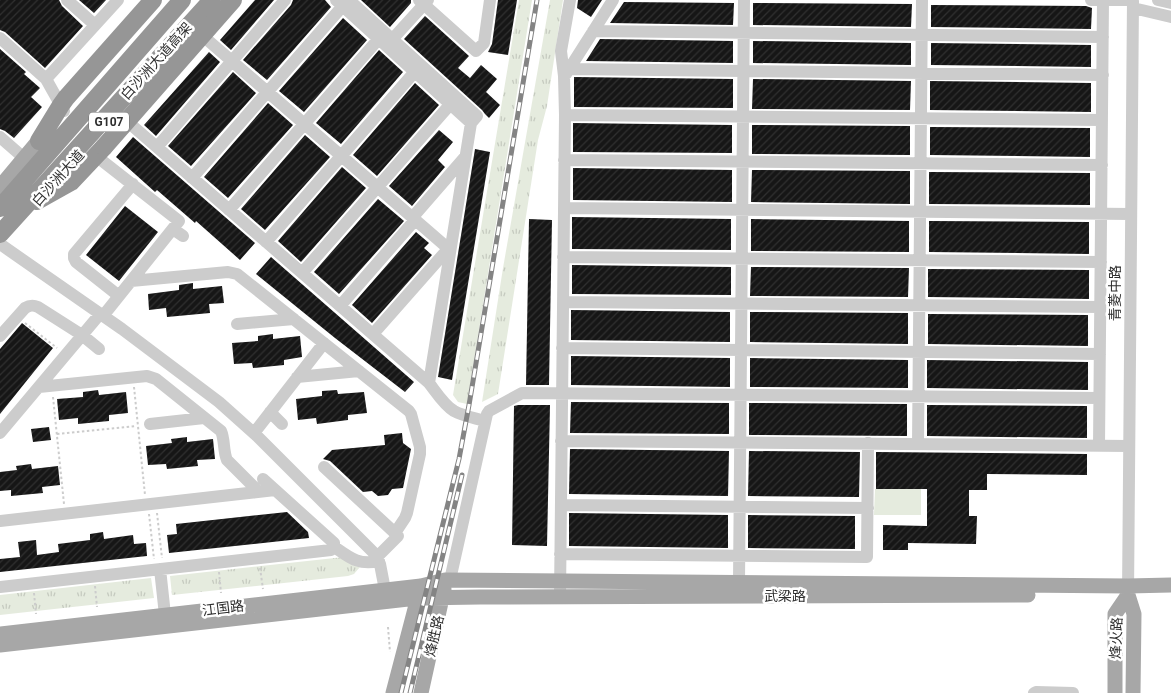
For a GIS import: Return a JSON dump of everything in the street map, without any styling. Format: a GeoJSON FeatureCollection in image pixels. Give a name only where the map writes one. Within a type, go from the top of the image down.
{"type":"FeatureCollection","features":[{"type":"Feature","properties":{"kind":"highway"},"geometry":{"type":"LineString","coordinates":[[39,141],[64,105],[153,0]]}},
{"type":"Feature","properties":{"kind":"highway","name":"白沙洲大道高架"},"geometry":{"type":"LineString","coordinates":[[0,208],[182,0]]}},
{"type":"Feature","properties":{"kind":"highway","name":"白沙洲大道高架"},"geometry":{"type":"LineString","coordinates":[[0,234],[212,0]]}},
{"type":"Feature","properties":{"kind":"highway"},"geometry":{"type":"LineString","coordinates":[[37,201],[71,182],[233,0]]}},
{"type":"Feature","properties":{"kind":"main road","name":"G107"},"geometry":{"type":"LineString","coordinates":[[64,105],[161,0]]}},
{"type":"Feature","properties":{"kind":"main road","name":"白沙洲大道"},"geometry":{"type":"LineString","coordinates":[[0,244],[216,0]]}},
{"type":"Feature","properties":{"kind":"main road"},"geometry":{"type":"LineString","coordinates":[[0,187],[39,141]]}},
{"type":"Feature","properties":{"kind":"main road","name":"武梁路"},"geometry":{"type":"LineString","coordinates":[[448,580],[738,582],[1128,591]]}},
{"type":"Feature","properties":{"kind":"main road","name":"江国路"},"geometry":{"type":"LineString","coordinates":[[0,645],[419,592],[448,580]]}},
{"type":"Feature","properties":{"kind":"main road","name":"烽胜路"},"geometry":{"type":"LineString","coordinates":[[421,693],[442,598],[448,580]]}},
{"type":"Feature","properties":{"kind":"main road"},"geometry":{"type":"LineString","coordinates":[[1128,591],[1171,585]]}},
{"type":"Feature","properties":{"kind":"main road","name":"江国路"},"geometry":{"type":"LineString","coordinates":[[0,634],[385,590],[419,592],[442,598]]}},
{"type":"Feature","properties":{"kind":"main road"},"geometry":{"type":"LineString","coordinates":[[1128,591],[1171,595]]}},
{"type":"Feature","properties":{"kind":"main road","name":"武梁路"},"geometry":{"type":"LineString","coordinates":[[442,598],[1128,591]]}},
{"type":"Feature","properties":{"kind":"main road","name":"烽火路"},"geometry":{"type":"LineString","coordinates":[[1115,693],[1115,614],[1128,591]]}},
{"type":"Feature","properties":{"kind":"main road","name":"烽火路"},"geometry":{"type":"LineString","coordinates":[[1128,591],[1134,614],[1133,693]]}},
{"type":"Feature","properties":{"kind":"main road","name":"烽胜路"},"geometry":{"type":"LineString","coordinates":[[393,693],[419,592]]}},
{"type":"Feature","properties":{"kind":"street"},"geometry":{"type":"LineString","coordinates":[[67,0],[95,25]]}},
{"type":"Feature","properties":{"kind":"street"},"geometry":{"type":"LineString","coordinates":[[46,79],[118,0]]}},
{"type":"Feature","properties":{"kind":"street"},"geometry":{"type":"LineString","coordinates":[[156,147],[285,0]]}},
{"type":"Feature","properties":{"kind":"street"},"geometry":{"type":"LineString","coordinates":[[229,210],[304,124],[424,1],[476,51],[484,43],[490,0]]}},
{"type":"Feature","properties":{"kind":"street"},"geometry":{"type":"LineString","coordinates":[[560,597],[564,115],[567,72],[561,51],[570,0]]}},
{"type":"Feature","properties":{"kind":"street"},"geometry":{"type":"LineString","coordinates":[[567,72],[613,0]]}},
{"type":"Feature","properties":{"kind":"street"},"geometry":{"type":"LineString","coordinates":[[738,582],[744,0]]}},
{"type":"Feature","properties":{"kind":"street"},"geometry":{"type":"LineString","coordinates":[[918,444],[922,0]]}},
{"type":"Feature","properties":{"kind":"street"},"geometry":{"type":"LineString","coordinates":[[1091,0],[1133,3],[1171,17]]}},
{"type":"Feature","properties":{"kind":"street"},"geometry":{"type":"LineString","coordinates":[[1099,446],[1104,0]]}},
{"type":"Feature","properties":{"kind":"street"},"geometry":{"type":"LineString","coordinates":[[1158,0],[1171,3]]}},
{"type":"Feature","properties":{"kind":"street"},"geometry":{"type":"LineString","coordinates":[[192,178],[344,2],[454,101],[477,116],[470,123],[429,383]]}},
{"type":"Feature","properties":{"kind":"street","name":"青菱中路"},"geometry":{"type":"LineString","coordinates":[[1128,591],[1133,3]]}},
{"type":"Feature","properties":{"kind":"street"},"geometry":{"type":"LineString","coordinates":[[192,27],[449,250]]}},
{"type":"Feature","properties":{"kind":"street"},"geometry":{"type":"LineString","coordinates":[[593,32],[1103,37]]}},
{"type":"Feature","properties":{"kind":"street"},"geometry":{"type":"LineString","coordinates":[[0,38],[46,79],[64,105]]}},
{"type":"Feature","properties":{"kind":"street"},"geometry":{"type":"LineString","coordinates":[[266,242],[418,68]]}},
{"type":"Feature","properties":{"kind":"street"},"geometry":{"type":"LineString","coordinates":[[567,72],[743,71],[1103,74]]}},
{"type":"Feature","properties":{"kind":"street"},"geometry":{"type":"LineString","coordinates":[[302,273],[454,101]]}},
{"type":"Feature","properties":{"kind":"street"},"geometry":{"type":"LineString","coordinates":[[117,113],[429,383],[452,410],[459,414],[485,421]]}},
{"type":"Feature","properties":{"kind":"street"},"geometry":{"type":"LineString","coordinates":[[564,115],[1102,120]]}},
{"type":"Feature","properties":{"kind":"street"},"geometry":{"type":"LineString","coordinates":[[0,136],[24,158]]}},
{"type":"Feature","properties":{"kind":"street"},"geometry":{"type":"LineString","coordinates":[[0,433],[45,386],[66,355],[117,294],[178,232],[179,221],[133,184],[100,151]]}},
{"type":"Feature","properties":{"kind":"street"},"geometry":{"type":"LineString","coordinates":[[340,306],[465,157]]}},
{"type":"Feature","properties":{"kind":"street"},"geometry":{"type":"LineString","coordinates":[[564,160],[1102,165]]}},
{"type":"Feature","properties":{"kind":"street"},"geometry":{"type":"LineString","coordinates":[[117,294],[76,262],[74,254],[133,184]]}},
{"type":"Feature","properties":{"kind":"street"},"geometry":{"type":"LineString","coordinates":[[564,208],[1130,214]]}},
{"type":"Feature","properties":{"kind":"street"},"geometry":{"type":"LineString","coordinates":[[0,244],[157,354],[219,402],[254,433],[376,557],[385,590]]}},
{"type":"Feature","properties":{"kind":"street"},"geometry":{"type":"LineString","coordinates":[[373,334],[449,250]]}},
{"type":"Feature","properties":{"kind":"street"},"geometry":{"type":"LineString","coordinates":[[563,257],[1101,262]]}},
{"type":"Feature","properties":{"kind":"street"},"geometry":{"type":"LineString","coordinates":[[131,281],[232,272],[241,276],[409,411],[420,454],[405,518],[370,563],[359,562],[332,546]]}},
{"type":"Feature","properties":{"kind":"street"},"geometry":{"type":"LineString","coordinates":[[563,302],[1100,308]]}},
{"type":"Feature","properties":{"kind":"street"},"geometry":{"type":"LineString","coordinates":[[0,336],[28,306],[33,305],[84,333],[101,347]]}},
{"type":"Feature","properties":{"kind":"street"},"geometry":{"type":"LineString","coordinates":[[237,324],[294,319]]}},
{"type":"Feature","properties":{"kind":"street"},"geometry":{"type":"LineString","coordinates":[[254,433],[324,343]]}},
{"type":"Feature","properties":{"kind":"street"},"geometry":{"type":"LineString","coordinates":[[562,348],[1100,354]]}},
{"type":"Feature","properties":{"kind":"street"},"geometry":{"type":"LineString","coordinates":[[297,377],[359,371]]}},
{"type":"Feature","properties":{"kind":"street"},"geometry":{"type":"LineString","coordinates":[[45,386],[147,376],[156,379],[220,431],[226,457],[259,492]]}},
{"type":"Feature","properties":{"kind":"street"},"geometry":{"type":"LineString","coordinates":[[448,580],[485,421],[489,411],[522,393],[1099,398]]}},
{"type":"Feature","properties":{"kind":"street"},"geometry":{"type":"LineString","coordinates":[[270,412],[282,424]]}},
{"type":"Feature","properties":{"kind":"street"},"geometry":{"type":"LineString","coordinates":[[144,425],[204,418]]}},
{"type":"Feature","properties":{"kind":"street"},"geometry":{"type":"LineString","coordinates":[[561,441],[1129,446]]}},
{"type":"Feature","properties":{"kind":"street"},"geometry":{"type":"LineString","coordinates":[[560,554],[867,557],[868,443]]}},
{"type":"Feature","properties":{"kind":"street"},"geometry":{"type":"LineString","coordinates":[[324,467],[394,532]]}},
{"type":"Feature","properties":{"kind":"street"},"geometry":{"type":"LineString","coordinates":[[0,587],[331,550],[334,543],[264,479]]}},
{"type":"Feature","properties":{"kind":"street"},"geometry":{"type":"LineString","coordinates":[[0,521],[275,490]]}},
{"type":"Feature","properties":{"kind":"street"},"geometry":{"type":"LineString","coordinates":[[561,505],[868,508]]}},
{"type":"Feature","properties":{"kind":"street"},"geometry":{"type":"LineString","coordinates":[[160,569],[165,615]]}},
{"type":"Feature","properties":{"kind":"street"},"geometry":{"type":"LineString","coordinates":[[1034,693],[1073,693]]}},
{"type":"Feature","properties":{"kind":"path"},"geometry":{"type":"LineString","coordinates":[[17,317],[66,355]]}},
{"type":"Feature","properties":{"kind":"path"},"geometry":{"type":"LineString","coordinates":[[133,378],[144,425],[150,504],[160,569]]}},
{"type":"Feature","properties":{"kind":"path"},"geometry":{"type":"LineString","coordinates":[[45,386],[57,434],[65,514]]}},
{"type":"Feature","properties":{"kind":"path"},"geometry":{"type":"LineString","coordinates":[[57,434],[144,425]]}},
{"type":"Feature","properties":{"kind":"path"},"geometry":{"type":"LineString","coordinates":[[150,504],[160,569]]}},
{"type":"Feature","properties":{"kind":"path"},"geometry":{"type":"LineString","coordinates":[[259,558],[263,589]]}},
{"type":"Feature","properties":{"kind":"path"},"geometry":{"type":"LineString","coordinates":[[218,563],[221,593]]}},
{"type":"Feature","properties":{"kind":"path"},"geometry":{"type":"LineString","coordinates":[[94,577],[97,607]]}},
{"type":"Feature","properties":{"kind":"path"},"geometry":{"type":"LineString","coordinates":[[33,583],[36,614]]}},
{"type":"Feature","properties":{"kind":"green space"},"geometry":{"type":"Polygon","coordinates":[[[519,0],[532,0],[467,404],[458,402],[453,395],[519,0]]]}},
{"type":"Feature","properties":{"kind":"green space"},"geometry":{"type":"Polygon","coordinates":[[[550,0],[563,0],[547,106],[538,140],[498,394],[482,402],[503,268],[550,0]]]}},
{"type":"Feature","properties":{"kind":"green space"},"geometry":{"type":"Polygon","coordinates":[[[875,489],[921,489],[921,515],[874,515],[875,489]]]}},
{"type":"Feature","properties":{"kind":"green space"},"geometry":{"type":"Polygon","coordinates":[[[344,557],[360,567],[354,574],[172,595],[170,576],[344,557]]]}},
{"type":"Feature","properties":{"kind":"green space"},"geometry":{"type":"Polygon","coordinates":[[[151,578],[154,598],[0,615],[0,595],[151,578]]]}},
{"type":"Feature","properties":{"kind":"building"},"geometry":{"type":"Polygon","coordinates":[[[0,0],[59,0],[62,6],[83,26],[45,68],[5,32],[0,30],[0,0]]]}},
{"type":"Feature","properties":{"kind":"building"},"geometry":{"type":"Polygon","coordinates":[[[79,0],[106,0],[94,13],[79,0]]]}},
{"type":"Feature","properties":{"kind":"building"},"geometry":{"type":"Polygon","coordinates":[[[255,0],[274,0],[231,50],[220,40],[255,0]]]}},
{"type":"Feature","properties":{"kind":"building"},"geometry":{"type":"Polygon","coordinates":[[[293,0],[325,0],[331,7],[267,80],[243,60],[291,5],[293,0]]]}},
{"type":"Feature","properties":{"kind":"building"},"geometry":{"type":"Polygon","coordinates":[[[361,0],[411,0],[411,3],[390,27],[361,0]]]}},
{"type":"Feature","properties":{"kind":"building"},"geometry":{"type":"Polygon","coordinates":[[[498,0],[517,0],[508,55],[488,52],[492,44],[498,0]]]}},
{"type":"Feature","properties":{"kind":"building"},"geometry":{"type":"Polygon","coordinates":[[[578,0],[602,0],[591,17],[577,8],[578,0]]]}},
{"type":"Feature","properties":{"kind":"building"},"geometry":{"type":"Polygon","coordinates":[[[624,2],[734,3],[733,25],[610,23],[624,2]]]}},
{"type":"Feature","properties":{"kind":"building"},"geometry":{"type":"Polygon","coordinates":[[[753,3],[912,4],[911,27],[753,25],[753,3]]]}},
{"type":"Feature","properties":{"kind":"building"},"geometry":{"type":"Polygon","coordinates":[[[931,5],[1086,6],[1092,8],[1091,29],[931,27],[931,5]]]}},
{"type":"Feature","properties":{"kind":"building"},"geometry":{"type":"Polygon","coordinates":[[[425,16],[469,56],[458,68],[470,78],[481,65],[497,79],[486,92],[500,105],[489,118],[404,39],[425,16]]]}},
{"type":"Feature","properties":{"kind":"building"},"geometry":{"type":"Polygon","coordinates":[[[343,18],[367,40],[304,112],[279,91],[343,18]]]}},
{"type":"Feature","properties":{"kind":"building"},"geometry":{"type":"Polygon","coordinates":[[[600,39],[733,41],[733,63],[586,61],[600,39]]]}},
{"type":"Feature","properties":{"kind":"building"},"geometry":{"type":"Polygon","coordinates":[[[753,41],[911,43],[911,65],[753,63],[753,41]]]}},
{"type":"Feature","properties":{"kind":"building"},"geometry":{"type":"Polygon","coordinates":[[[931,43],[1091,45],[1091,67],[931,65],[931,43]]]}},
{"type":"Feature","properties":{"kind":"building"},"geometry":{"type":"Polygon","coordinates":[[[0,49],[26,72],[24,74],[40,88],[31,97],[42,107],[14,138],[0,129],[0,49]]]}},
{"type":"Feature","properties":{"kind":"building"},"geometry":{"type":"Polygon","coordinates":[[[379,50],[403,72],[341,144],[316,123],[379,50]]]}},
{"type":"Feature","properties":{"kind":"building"},"geometry":{"type":"Polygon","coordinates":[[[209,52],[220,62],[156,136],[144,125],[209,52]]]}},
{"type":"Feature","properties":{"kind":"building"},"geometry":{"type":"Polygon","coordinates":[[[233,72],[256,93],[191,166],[168,146],[233,72]]]}},
{"type":"Feature","properties":{"kind":"building"},"geometry":{"type":"Polygon","coordinates":[[[574,77],[733,79],[733,108],[574,107],[574,77]]]}},
{"type":"Feature","properties":{"kind":"building"},"geometry":{"type":"Polygon","coordinates":[[[753,79],[911,81],[910,110],[752,109],[753,79]]]}},
{"type":"Feature","properties":{"kind":"building"},"geometry":{"type":"Polygon","coordinates":[[[930,81],[1091,83],[1091,112],[930,110],[930,81]]]}},
{"type":"Feature","properties":{"kind":"building"},"geometry":{"type":"Polygon","coordinates":[[[415,83],[439,105],[377,176],[353,155],[415,83]]]}},
{"type":"Feature","properties":{"kind":"building"},"geometry":{"type":"Polygon","coordinates":[[[268,103],[293,125],[228,198],[204,177],[268,103]]]}},
{"type":"Feature","properties":{"kind":"building"},"geometry":{"type":"Polygon","coordinates":[[[573,123],[732,125],[732,153],[573,152],[573,123]]]}},
{"type":"Feature","properties":{"kind":"building"},"geometry":{"type":"Polygon","coordinates":[[[752,125],[910,126],[910,155],[752,154],[752,125]]]}},
{"type":"Feature","properties":{"kind":"building"},"geometry":{"type":"Polygon","coordinates":[[[930,127],[1090,128],[1090,157],[930,155],[930,127]]]}},
{"type":"Feature","properties":{"kind":"building"},"geometry":{"type":"Polygon","coordinates":[[[439,130],[453,142],[438,160],[445,167],[412,206],[389,186],[439,130]]]}},
{"type":"Feature","properties":{"kind":"building"},"geometry":{"type":"Polygon","coordinates":[[[305,135],[330,157],[265,230],[241,209],[305,135]]]}},
{"type":"Feature","properties":{"kind":"building"},"geometry":{"type":"Polygon","coordinates":[[[133,137],[255,243],[240,260],[196,221],[195,223],[157,190],[155,192],[116,157],[133,137]]]}},
{"type":"Feature","properties":{"kind":"building"},"geometry":{"type":"Polygon","coordinates":[[[475,149],[490,152],[452,380],[438,377],[475,149]]]}},
{"type":"Feature","properties":{"kind":"building"},"geometry":{"type":"Polygon","coordinates":[[[342,167],[366,188],[301,262],[278,241],[342,167]]]}},
{"type":"Feature","properties":{"kind":"building"},"geometry":{"type":"Polygon","coordinates":[[[573,168],[732,170],[732,202],[573,200],[573,168]]]}},
{"type":"Feature","properties":{"kind":"building"},"geometry":{"type":"Polygon","coordinates":[[[752,170],[910,171],[910,204],[751,202],[752,170]]]}},
{"type":"Feature","properties":{"kind":"building"},"geometry":{"type":"Polygon","coordinates":[[[929,172],[1090,173],[1090,205],[929,204],[929,172]]]}},
{"type":"Feature","properties":{"kind":"building"},"geometry":{"type":"Polygon","coordinates":[[[378,199],[404,221],[339,294],[314,272],[378,199]]]}},
{"type":"Feature","properties":{"kind":"building"},"geometry":{"type":"Polygon","coordinates":[[[125,206],[158,232],[119,281],[86,255],[125,206]]]}},
{"type":"Feature","properties":{"kind":"building"},"geometry":{"type":"Polygon","coordinates":[[[572,217],[731,219],[731,250],[572,249],[572,217]]]}},
{"type":"Feature","properties":{"kind":"building"},"geometry":{"type":"Polygon","coordinates":[[[529,219],[552,220],[549,385],[526,385],[529,219]]]}},
{"type":"Feature","properties":{"kind":"building"},"geometry":{"type":"Polygon","coordinates":[[[751,219],[909,221],[909,252],[751,251],[751,219]]]}},
{"type":"Feature","properties":{"kind":"building"},"geometry":{"type":"Polygon","coordinates":[[[929,221],[1089,222],[1089,254],[929,252],[929,221]]]}},
{"type":"Feature","properties":{"kind":"building"},"geometry":{"type":"Polygon","coordinates":[[[416,232],[429,243],[424,248],[432,255],[372,323],[352,305],[416,232]]]}},
{"type":"Feature","properties":{"kind":"building"},"geometry":{"type":"Polygon","coordinates":[[[271,257],[414,382],[405,392],[256,274],[271,257]]]}},
{"type":"Feature","properties":{"kind":"building"},"geometry":{"type":"Polygon","coordinates":[[[572,265],[731,267],[731,295],[572,294],[572,265]]]}},
{"type":"Feature","properties":{"kind":"building"},"geometry":{"type":"Polygon","coordinates":[[[751,267],[909,268],[908,297],[750,296],[751,267]]]}},
{"type":"Feature","properties":{"kind":"building"},"geometry":{"type":"Polygon","coordinates":[[[928,269],[1089,270],[1089,299],[928,297],[928,269]]]}},
{"type":"Feature","properties":{"kind":"building"},"geometry":{"type":"Polygon","coordinates":[[[193,283],[193,289],[222,286],[224,303],[209,304],[210,313],[167,317],[166,308],[149,310],[148,294],[179,290],[179,285],[193,283]]]}},
{"type":"Feature","properties":{"kind":"building"},"geometry":{"type":"Polygon","coordinates":[[[571,310],[730,312],[730,342],[571,340],[571,310]]]}},
{"type":"Feature","properties":{"kind":"building"},"geometry":{"type":"Polygon","coordinates":[[[750,312],[908,313],[908,344],[750,342],[750,312]]]}},
{"type":"Feature","properties":{"kind":"building"},"geometry":{"type":"Polygon","coordinates":[[[928,314],[1088,315],[1088,346],[928,344],[928,314]]]}},
{"type":"Feature","properties":{"kind":"building"},"geometry":{"type":"Polygon","coordinates":[[[22,323],[53,348],[0,414],[0,349],[22,323]]]}},
{"type":"Feature","properties":{"kind":"building"},"geometry":{"type":"Polygon","coordinates":[[[273,334],[273,339],[300,336],[302,357],[284,360],[284,365],[253,368],[252,363],[234,364],[232,343],[258,341],[258,336],[273,334]]]}},
{"type":"Feature","properties":{"kind":"building"},"geometry":{"type":"Polygon","coordinates":[[[571,356],[730,358],[730,387],[571,385],[571,356]]]}},
{"type":"Feature","properties":{"kind":"building"},"geometry":{"type":"Polygon","coordinates":[[[750,358],[908,360],[908,388],[750,387],[750,358]]]}},
{"type":"Feature","properties":{"kind":"building"},"geometry":{"type":"Polygon","coordinates":[[[927,360],[1088,362],[1088,390],[927,388],[927,360]]]}},
{"type":"Feature","properties":{"kind":"building"},"geometry":{"type":"Polygon","coordinates":[[[98,390],[99,395],[126,392],[128,413],[109,415],[109,421],[78,424],[78,418],[59,420],[57,399],[83,397],[83,392],[98,390]]]}},
{"type":"Feature","properties":{"kind":"building"},"geometry":{"type":"Polygon","coordinates":[[[337,390],[338,394],[364,392],[367,413],[348,415],[348,420],[317,424],[316,418],[298,420],[296,399],[322,396],[322,391],[337,390]]]}},
{"type":"Feature","properties":{"kind":"building"},"geometry":{"type":"Polygon","coordinates":[[[571,402],[729,403],[729,434],[570,433],[571,402]]]}},
{"type":"Feature","properties":{"kind":"building"},"geometry":{"type":"Polygon","coordinates":[[[749,403],[907,404],[907,436],[749,435],[749,403]]]}},
{"type":"Feature","properties":{"kind":"building"},"geometry":{"type":"Polygon","coordinates":[[[550,405],[547,546],[512,545],[514,406],[550,405]]]}},
{"type":"Feature","properties":{"kind":"building"},"geometry":{"type":"Polygon","coordinates":[[[927,405],[1087,406],[1087,438],[927,436],[927,405]]]}},
{"type":"Feature","properties":{"kind":"building"},"geometry":{"type":"Polygon","coordinates":[[[49,427],[51,440],[33,442],[31,429],[49,427]]]}},
{"type":"Feature","properties":{"kind":"building"},"geometry":{"type":"Polygon","coordinates":[[[402,433],[403,443],[411,449],[403,488],[392,489],[388,495],[378,496],[372,491],[363,492],[330,461],[323,459],[332,450],[385,445],[384,435],[402,433]]]}},
{"type":"Feature","properties":{"kind":"building"},"geometry":{"type":"Polygon","coordinates":[[[187,437],[187,442],[213,439],[215,459],[197,460],[198,466],[167,469],[166,464],[148,465],[146,446],[172,443],[171,439],[187,437]]]}},
{"type":"Feature","properties":{"kind":"building"},"geometry":{"type":"Polygon","coordinates":[[[570,449],[729,451],[728,496],[569,494],[570,449]]]}},
{"type":"Feature","properties":{"kind":"building"},"geometry":{"type":"Polygon","coordinates":[[[749,451],[860,452],[859,497],[748,496],[749,451]]]}},
{"type":"Feature","properties":{"kind":"building"},"geometry":{"type":"Polygon","coordinates":[[[876,452],[1087,454],[1087,475],[987,474],[987,490],[969,490],[969,516],[977,516],[976,544],[908,543],[908,550],[883,550],[883,525],[927,526],[927,489],[876,489],[876,452]]]}},
{"type":"Feature","properties":{"kind":"building"},"geometry":{"type":"Polygon","coordinates":[[[31,464],[32,469],[58,466],[60,485],[42,487],[43,493],[11,496],[11,490],[0,491],[0,472],[17,470],[16,466],[31,464]]]}},
{"type":"Feature","properties":{"kind":"building"},"geometry":{"type":"Polygon","coordinates":[[[287,512],[308,532],[309,538],[169,553],[167,535],[177,534],[176,524],[287,512]]]}},
{"type":"Feature","properties":{"kind":"building"},"geometry":{"type":"Polygon","coordinates":[[[569,513],[728,515],[728,548],[569,546],[569,513]]]}},
{"type":"Feature","properties":{"kind":"building"},"geometry":{"type":"Polygon","coordinates":[[[748,515],[855,516],[855,549],[748,548],[748,515]]]}},
{"type":"Feature","properties":{"kind":"building"},"geometry":{"type":"Polygon","coordinates":[[[103,532],[104,539],[133,535],[134,544],[146,543],[147,556],[0,572],[0,559],[20,557],[18,542],[36,540],[37,555],[59,552],[58,544],[90,540],[90,534],[103,532]]]}},
{"type":"Feature","properties":{"kind":"railway"},"geometry":{"type":"LineString","coordinates":[[401,693],[459,459],[537,0]]}},
{"type":"Feature","properties":{"kind":"railway"},"geometry":{"type":"LineString","coordinates":[[410,693],[462,475]]}}]}
